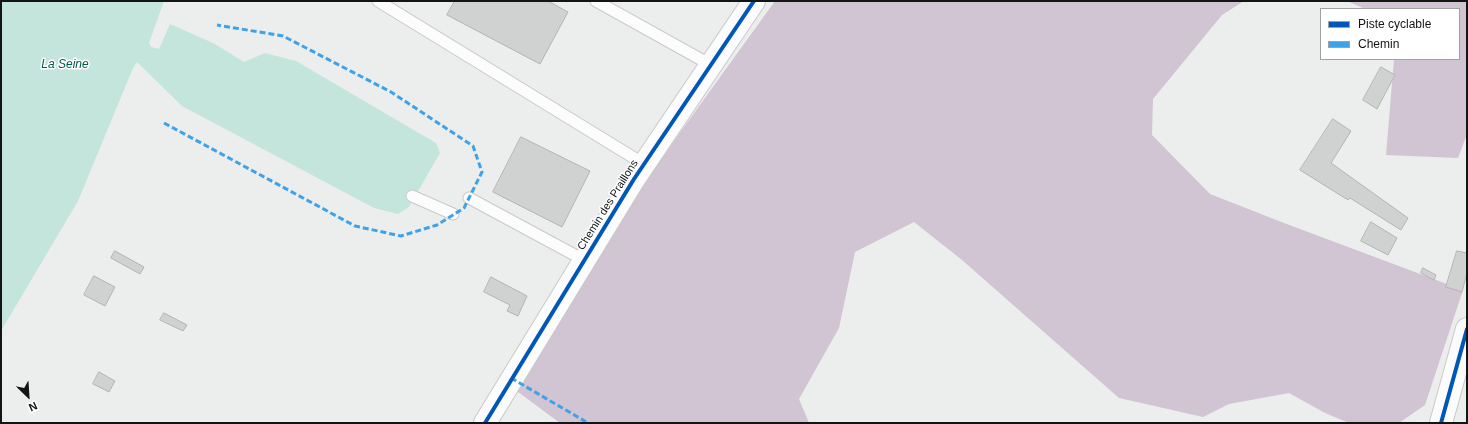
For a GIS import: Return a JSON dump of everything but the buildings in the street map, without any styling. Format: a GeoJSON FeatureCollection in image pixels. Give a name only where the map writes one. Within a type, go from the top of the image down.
{"type":"FeatureCollection","features":[{"type":"Feature","properties":{"kind":"street","name":"Chemin des Praillons"},"geometry":{"type":"LineString","coordinates":[[485,423],[644,164],[754,1]]}},
{"type":"Feature","properties":{"kind":"street"},"geometry":{"type":"LineString","coordinates":[[1441,423],[1467,329]]}},
{"type":"Feature","properties":{"kind":"lane"},"geometry":{"type":"LineString","coordinates":[[378,1],[644,164]]}},
{"type":"Feature","properties":{"kind":"lane"},"geometry":{"type":"LineString","coordinates":[[596,1],[711,65]]}},
{"type":"Feature","properties":{"kind":"lane"},"geometry":{"type":"LineString","coordinates":[[412,196],[453,214]]}},
{"type":"Feature","properties":{"kind":"lane"},"geometry":{"type":"LineString","coordinates":[[469,198],[584,260]]}},
{"type":"Feature","properties":{"kind":"shaded area"},"geometry":{"type":"Polygon","coordinates":[[[775,1],[1244,1],[1222,15],[1153,99],[1152,135],[1210,194],[1463,290],[1425,405],[1399,423],[1349,423],[1325,413],[1289,393],[1229,404],[1203,417],[1119,398],[962,260],[914,222],[855,252],[839,328],[799,399],[809,423],[560,423],[514,389],[619,217],[775,1]]]}},
{"type":"Feature","properties":{"kind":"shaded area"},"geometry":{"type":"Polygon","coordinates":[[[1347,1],[1467,1],[1467,134],[1458,158],[1386,155],[1394,60],[1460,60],[1460,8],[1363,8],[1347,1]]]}},
{"type":"Feature","properties":{"kind":"water","name":"La Seine"},"geometry":{"type":"Polygon","coordinates":[[[1,1],[164,1],[149,43],[151,47],[159,49],[170,24],[213,43],[244,62],[265,53],[296,61],[436,143],[440,153],[409,207],[398,214],[374,208],[182,106],[137,62],[133,68],[78,201],[1,331],[1,1]]]}},
{"type":"Feature","properties":{"kind":"marked path"},"geometry":{"type":"LineString","coordinates":[[164,123],[355,226],[401,236],[437,225],[464,208],[482,172],[473,146],[391,92],[283,36],[217,25]]}},
{"type":"Feature","properties":{"kind":"marked path"},"geometry":{"type":"LineString","coordinates":[[511,378],[588,423]]}},
{"type":"Feature","properties":{"kind":"cycle path"},"geometry":{"type":"LineString","coordinates":[[485,423],[634,179],[754,1]]}},
{"type":"Feature","properties":{"kind":"cycle path"},"geometry":{"type":"LineString","coordinates":[[1441,423],[1467,329]]}}]}
